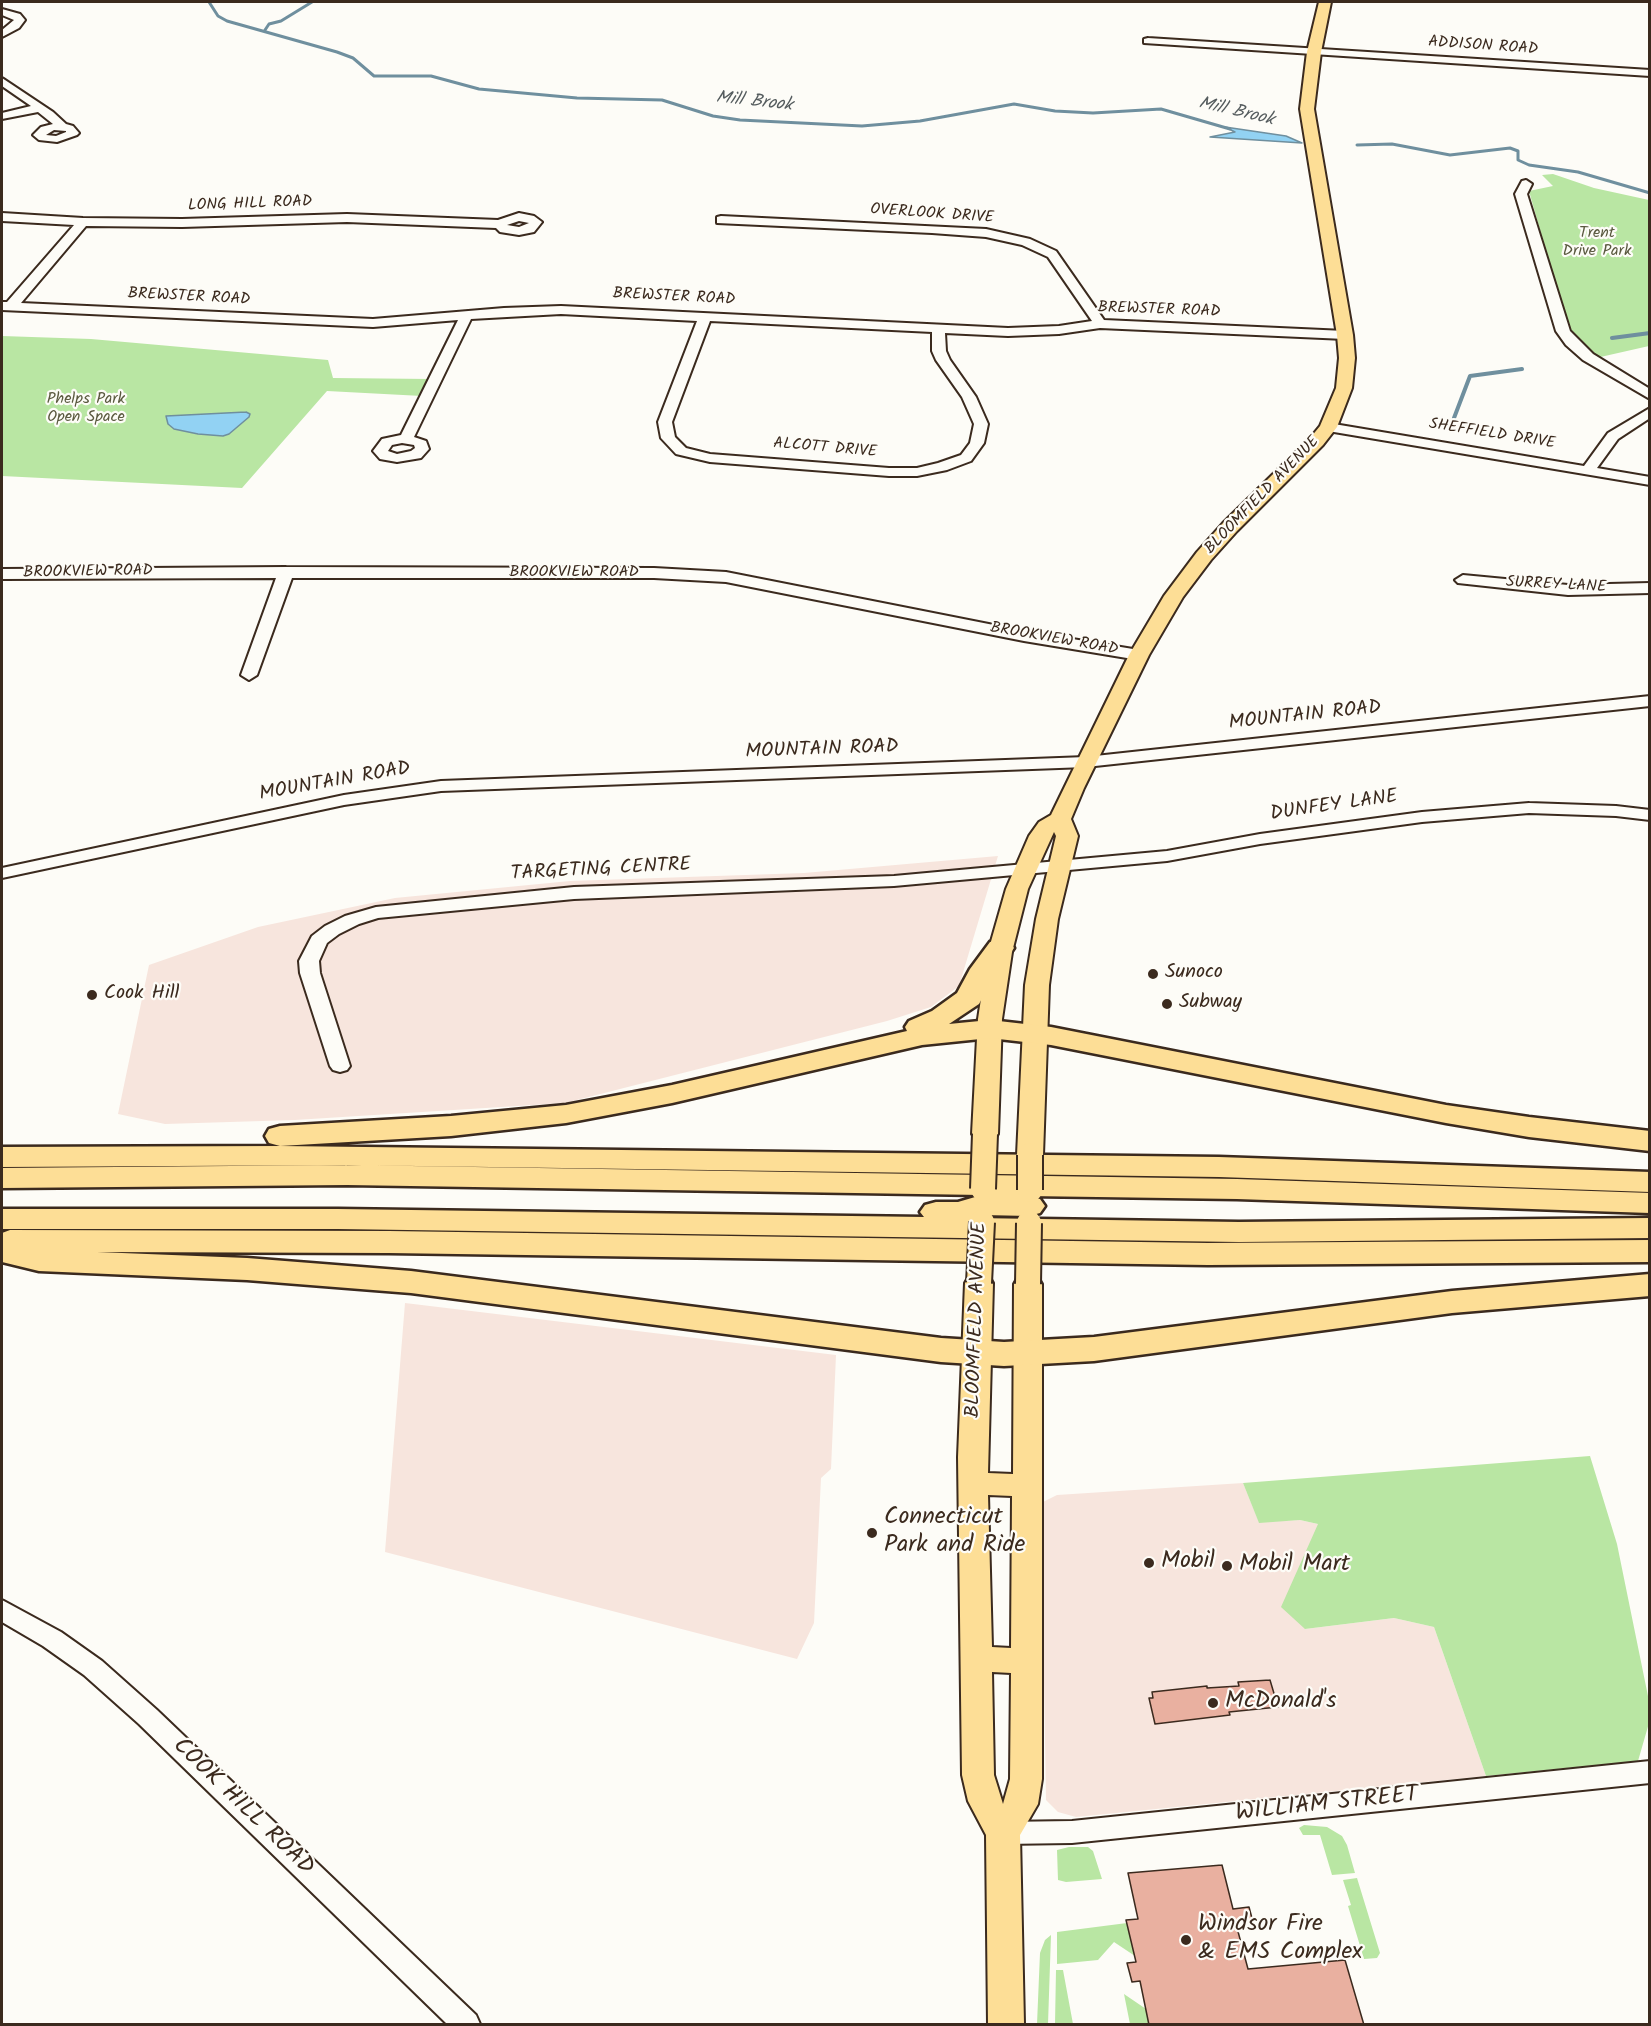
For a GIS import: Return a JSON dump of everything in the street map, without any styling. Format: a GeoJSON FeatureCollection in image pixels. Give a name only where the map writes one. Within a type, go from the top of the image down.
{"type":"FeatureCollection","features":[{"type":"Feature","properties":{"kind":"highway"},"geometry":{"type":"LineString","coordinates":[[890,1043],[942,1017],[962,1004],[974,992],[984,969],[1000,948]]}},
{"type":"Feature","properties":{"kind":"highway"},"geometry":{"type":"LineString","coordinates":[[48,1156],[85,1146],[116,1142],[332,1134],[545,1117],[672,1094],[940,1033],[990,1029],[1034,1033],[1446,1114],[1529,1127],[1650,1141]]}},
{"type":"Feature","properties":{"kind":"highway"},"geometry":{"type":"LineString","coordinates":[[2,1157],[334,1154],[1219,1167],[1650,1182]]}},
{"type":"Feature","properties":{"kind":"highway"},"geometry":{"type":"LineString","coordinates":[[2,1178],[305,1175],[1190,1188],[1650,1203]]}},
{"type":"Feature","properties":{"kind":"highway"},"geometry":{"type":"LineString","coordinates":[[2,1187],[144,1186],[953,1197],[966,1199],[982,1206]]}},
{"type":"Feature","properties":{"kind":"highway"},"geometry":{"type":"LineString","coordinates":[[2,1203],[245,1199],[941,1212],[965,1211],[982,1206],[1029,1206]]}},
{"type":"Feature","properties":{"kind":"highway"},"geometry":{"type":"LineString","coordinates":[[2,1220],[338,1218],[1229,1232],[1650,1228]]}},
{"type":"Feature","properties":{"kind":"highway"},"geometry":{"type":"LineString","coordinates":[[2,1241],[366,1241],[1208,1254],[1650,1251]]}},
{"type":"Feature","properties":{"kind":"highway"},"geometry":{"type":"LineString","coordinates":[[2,1252],[39,1260],[247,1269],[434,1284],[976,1353],[1094,1349],[1496,1297],[1650,1285]]}},
{"type":"Feature","properties":{"kind":"main road","name":"BLOOMFIELD AVENUE"},"geometry":{"type":"LineString","coordinates":[[1006,2025],[1003,1833],[979,1788],[973,1483],[976,1353],[990,1029],[1000,948],[1011,907],[1043,830],[1060,819],[1139,655],[1164,610],[1204,556],[1230,526],[1302,457],[1328,427],[1344,388],[1347,358],[1345,334],[1307,109],[1314,52],[1325,2]]}},
{"type":"Feature","properties":{"kind":"main road"},"geometry":{"type":"LineString","coordinates":[[1003,1833],[1016,1815],[1025,1793],[1028,1662],[1026,1353],[1034,1033],[1041,951],[1067,837],[1060,819]]}},
{"type":"Feature","properties":{"kind":"main road"},"geometry":{"type":"LineString","coordinates":[[1000,948],[1041,951]]}},
{"type":"Feature","properties":{"kind":"main road"},"geometry":{"type":"LineString","coordinates":[[973,1483],[1027,1486]]}},
{"type":"Feature","properties":{"kind":"main road"},"geometry":{"type":"LineString","coordinates":[[975,1659],[1028,1662]]}},
{"type":"Feature","properties":{"kind":"street"},"geometry":{"type":"LineString","coordinates":[[2,12],[16,16],[20,20],[15,26],[2,33]]}},
{"type":"Feature","properties":{"kind":"street","name":"ADDISON ROAD"},"geometry":{"type":"LineString","coordinates":[[1148,41],[1650,73]]}},
{"type":"Feature","properties":{"kind":"street"},"geometry":{"type":"LineString","coordinates":[[2,81],[60,124],[60,127]]}},
{"type":"Feature","properties":{"kind":"street"},"geometry":{"type":"LineString","coordinates":[[2,116],[39,108]]}},
{"type":"Feature","properties":{"kind":"street"},"geometry":{"type":"LineString","coordinates":[[1526,184],[1521,194],[1563,331],[1570,342],[1588,357],[1650,395]]}},
{"type":"Feature","properties":{"kind":"street","name":"LONG HILL ROAD"},"geometry":{"type":"LineString","coordinates":[[2,217],[83,222],[227,223],[346,218],[500,224]]}},
{"type":"Feature","properties":{"kind":"street","name":"OVERLOOK DRIVE"},"geometry":{"type":"LineString","coordinates":[[721,220],[933,229],[986,233],[1026,242],[1052,254],[1100,324]]}},
{"type":"Feature","properties":{"kind":"street"},"geometry":{"type":"LineString","coordinates":[[6,306],[83,222]]}},
{"type":"Feature","properties":{"kind":"street","name":"BREWSTER ROAD"},"geometry":{"type":"LineString","coordinates":[[6,306],[373,323],[504,312],[561,310],[1008,332],[1059,330],[1100,324],[1345,334]]}},
{"type":"Feature","properties":{"kind":"street"},"geometry":{"type":"LineString","coordinates":[[406,439],[463,325],[465,316]]}},
{"type":"Feature","properties":{"kind":"street","name":"ALCOTT DRIVE"},"geometry":{"type":"LineString","coordinates":[[705,316],[665,422],[668,438],[681,451],[710,458],[889,472],[917,472],[942,467],[966,458],[977,443],[981,424],[969,397],[942,360],[939,351],[938,327]]}},
{"type":"Feature","properties":{"kind":"street"},"geometry":{"type":"LineString","coordinates":[[1588,470],[1613,436],[1650,412]]}},
{"type":"Feature","properties":{"kind":"street","name":"SHEFFIELD DRIVE"},"geometry":{"type":"LineString","coordinates":[[1328,427],[1650,481]]}},
{"type":"Feature","properties":{"kind":"street"},"geometry":{"type":"LineString","coordinates":[[249,675],[286,572]]}},
{"type":"Feature","properties":{"kind":"street","name":"BROOKVIEW ROAD"},"geometry":{"type":"LineString","coordinates":[[2,574],[654,573],[726,577],[1024,636],[1139,655]]}},
{"type":"Feature","properties":{"kind":"street","name":"SURREY LANE"},"geometry":{"type":"LineString","coordinates":[[1463,580],[1568,590],[1650,588]]}},
{"type":"Feature","properties":{"kind":"street","name":"MOUNTAIN ROAD"},"geometry":{"type":"LineString","coordinates":[[2,873],[344,800],[441,786],[1086,762],[1650,701]]}},
{"type":"Feature","properties":{"kind":"street","name":"DUNFEY LANE"},"geometry":{"type":"LineString","coordinates":[[1026,868],[1187,854],[1260,839],[1410,819],[1529,808],[1616,810],[1650,815]]}},
{"type":"Feature","properties":{"kind":"street","name":"TARGETING CENTRE"},"geometry":{"type":"LineString","coordinates":[[340,1066],[310,973],[309,961],[319,940],[332,930],[360,918],[399,909],[573,893],[661,888],[860,884],[1026,868]]}},
{"type":"Feature","properties":{"kind":"street","name":"COOK HILL ROAD"},"geometry":{"type":"LineString","coordinates":[[2,1610],[52,1639],[93,1668],[148,1717],[466,2025]]}},
{"type":"Feature","properties":{"kind":"street","name":"WILLIAM STREET"},"geometry":{"type":"LineString","coordinates":[[1003,1833],[1072,1832],[1650,1772]]}},
{"type":"Feature","properties":{"kind":"shaded area"},"geometry":{"type":"Polygon","coordinates":[[[998,856],[959,986],[931,1007],[887,1021],[565,1103],[295,1120],[165,1124],[118,1114],[149,965],[258,927],[395,898],[570,881],[804,873],[998,856]]]}},
{"type":"Feature","properties":{"kind":"shaded area"},"geometry":{"type":"Polygon","coordinates":[[[405,1303],[836,1355],[831,1469],[821,1478],[814,1623],[797,1659],[385,1552],[405,1303]]]}},
{"type":"Feature","properties":{"kind":"shaded area"},"geometry":{"type":"Polygon","coordinates":[[[1243,1483],[1259,1522],[1300,1520],[1318,1524],[1305,1629],[1394,1618],[1434,1627],[1486,1776],[1076,1817],[1058,1812],[1046,1800],[1041,1503],[1057,1495],[1243,1483]]]}},
{"type":"Feature","properties":{"kind":"green space","name":"Trent Drive Park"},"geometry":{"type":"Polygon","coordinates":[[[1553,174],[1594,188],[1649,200],[1649,346],[1596,358],[1569,333],[1529,191],[1553,186],[1542,175],[1553,174]]]}},
{"type":"Feature","properties":{"kind":"green space","name":"Phelps Park Open Space"},"geometry":{"type":"Polygon","coordinates":[[[2,336],[91,339],[328,360],[333,378],[431,379],[422,396],[327,391],[242,488],[2,476],[2,336]]]}},
{"type":"Feature","properties":{"kind":"green space"},"geometry":{"type":"Polygon","coordinates":[[[1590,1456],[1617,1544],[1649,1701],[1649,1723],[1638,1761],[1486,1776],[1434,1627],[1394,1618],[1305,1629],[1281,1607],[1318,1524],[1300,1520],[1259,1523],[1243,1483],[1590,1456]]]}},
{"type":"Feature","properties":{"kind":"green space"},"geometry":{"type":"Polygon","coordinates":[[[1304,1825],[1327,1827],[1342,1836],[1355,1873],[1332,1875],[1320,1835],[1303,1835],[1299,1828],[1304,1825]]]}},
{"type":"Feature","properties":{"kind":"green space"},"geometry":{"type":"Polygon","coordinates":[[[1069,1847],[1088,1847],[1093,1851],[1102,1879],[1066,1882],[1058,1880],[1057,1850],[1069,1847]]]}},
{"type":"Feature","properties":{"kind":"green space"},"geometry":{"type":"Polygon","coordinates":[[[1357,1878],[1380,1953],[1377,1958],[1364,1959],[1348,1906],[1351,1905],[1343,1880],[1357,1878]]]}},
{"type":"Feature","properties":{"kind":"green space"},"geometry":{"type":"Polygon","coordinates":[[[1127,1923],[1135,1956],[1114,1942],[1098,1960],[1057,1964],[1057,1932],[1127,1923]]]}},
{"type":"Feature","properties":{"kind":"green space"},"geometry":{"type":"Polygon","coordinates":[[[1051,1935],[1048,2024],[1037,2024],[1040,1953],[1045,1940],[1051,1935]]]}},
{"type":"Feature","properties":{"kind":"green space"},"geometry":{"type":"Polygon","coordinates":[[[1056,1970],[1063,1970],[1073,2024],[1055,2024],[1056,1970]]]}},
{"type":"Feature","properties":{"kind":"green space"},"geometry":{"type":"Polygon","coordinates":[[[1124,1994],[1146,2009],[1149,2024],[1130,2024],[1124,1994]]]}},
{"type":"Feature","properties":{"kind":"water"},"geometry":{"type":"Polygon","coordinates":[[[1225,127],[1286,136],[1302,143],[1210,137],[1235,132],[1225,127]]]}},
{"type":"Feature","properties":{"kind":"water"},"geometry":{"type":"Polygon","coordinates":[[[246,412],[250,414],[249,417],[229,434],[223,436],[174,429],[168,424],[166,416],[246,412]]]}},
{"type":"Feature","properties":{"kind":"building","name":"McDonald's"},"geometry":{"type":"Polygon","coordinates":[[[1270,1680],[1278,1707],[1155,1724],[1149,1698],[1153,1698],[1152,1692],[1207,1686],[1207,1688],[1239,1686],[1238,1682],[1270,1680]]]}},
{"type":"Feature","properties":{"kind":"building","name":"Windsor Fire & EMS Complex"},"geometry":{"type":"Polygon","coordinates":[[[1222,1865],[1233,1909],[1249,1907],[1253,1922],[1236,1924],[1248,1969],[1345,1960],[1364,2025],[1149,2025],[1140,1981],[1132,1982],[1127,1963],[1136,1962],[1126,1920],[1138,1919],[1128,1873],[1222,1865]]]}},
{"type":"Feature","properties":{"kind":"waterway","name":"Mill Brook"},"geometry":{"type":"LineString","coordinates":[[209,2],[218,16],[227,21],[337,52],[353,58],[374,76],[431,76],[479,89],[577,98],[662,100],[713,116],[740,120],[862,126],[920,121],[1014,104],[1055,111],[1093,113],[1161,109],[1230,129]]}},
{"type":"Feature","properties":{"kind":"waterway","name":"Mill Brook"},"geometry":{"type":"LineString","coordinates":[[265,30],[269,24],[281,21],[312,2]]}},
{"type":"Feature","properties":{"kind":"waterway","name":"Mill Brook"},"geometry":{"type":"LineString","coordinates":[[1357,145],[1392,144],[1450,155],[1510,148],[1518,151],[1518,160],[1529,165],[1578,172],[1650,193]]}},
{"type":"Feature","properties":{"kind":"waterway"},"geometry":{"type":"LineString","coordinates":[[1612,338],[1650,333]]}},
{"type":"Feature","properties":{"kind":"waterway"},"geometry":{"type":"LineString","coordinates":[[1454,418],[1470,376],[1522,369]]}},
{"type":"Feature","properties":{"kind":"place","name":"Sunoco"},"geometry":{"type":"Point","coordinates":[1153,974]}},
{"type":"Feature","properties":{"kind":"place","name":"Cook Hill"},"geometry":{"type":"Point","coordinates":[92,995]}},
{"type":"Feature","properties":{"kind":"place","name":"Subway"},"geometry":{"type":"Point","coordinates":[1167,1004]}},
{"type":"Feature","properties":{"kind":"place","name":"Connecticut Park and Ride"},"geometry":{"type":"Point","coordinates":[872,1533]}},
{"type":"Feature","properties":{"kind":"place","name":"Mobil"},"geometry":{"type":"Point","coordinates":[1149,1563]}},
{"type":"Feature","properties":{"kind":"place","name":"Mobil Mart"},"geometry":{"type":"Point","coordinates":[1227,1566]}},
{"type":"Feature","properties":{"kind":"place","name":"McDonald's"},"geometry":{"type":"Point","coordinates":[1213,1703]}},
{"type":"Feature","properties":{"kind":"place","name":"Windsor Fire & EMS Complex"},"geometry":{"type":"Point","coordinates":[1186,1940]}}]}
